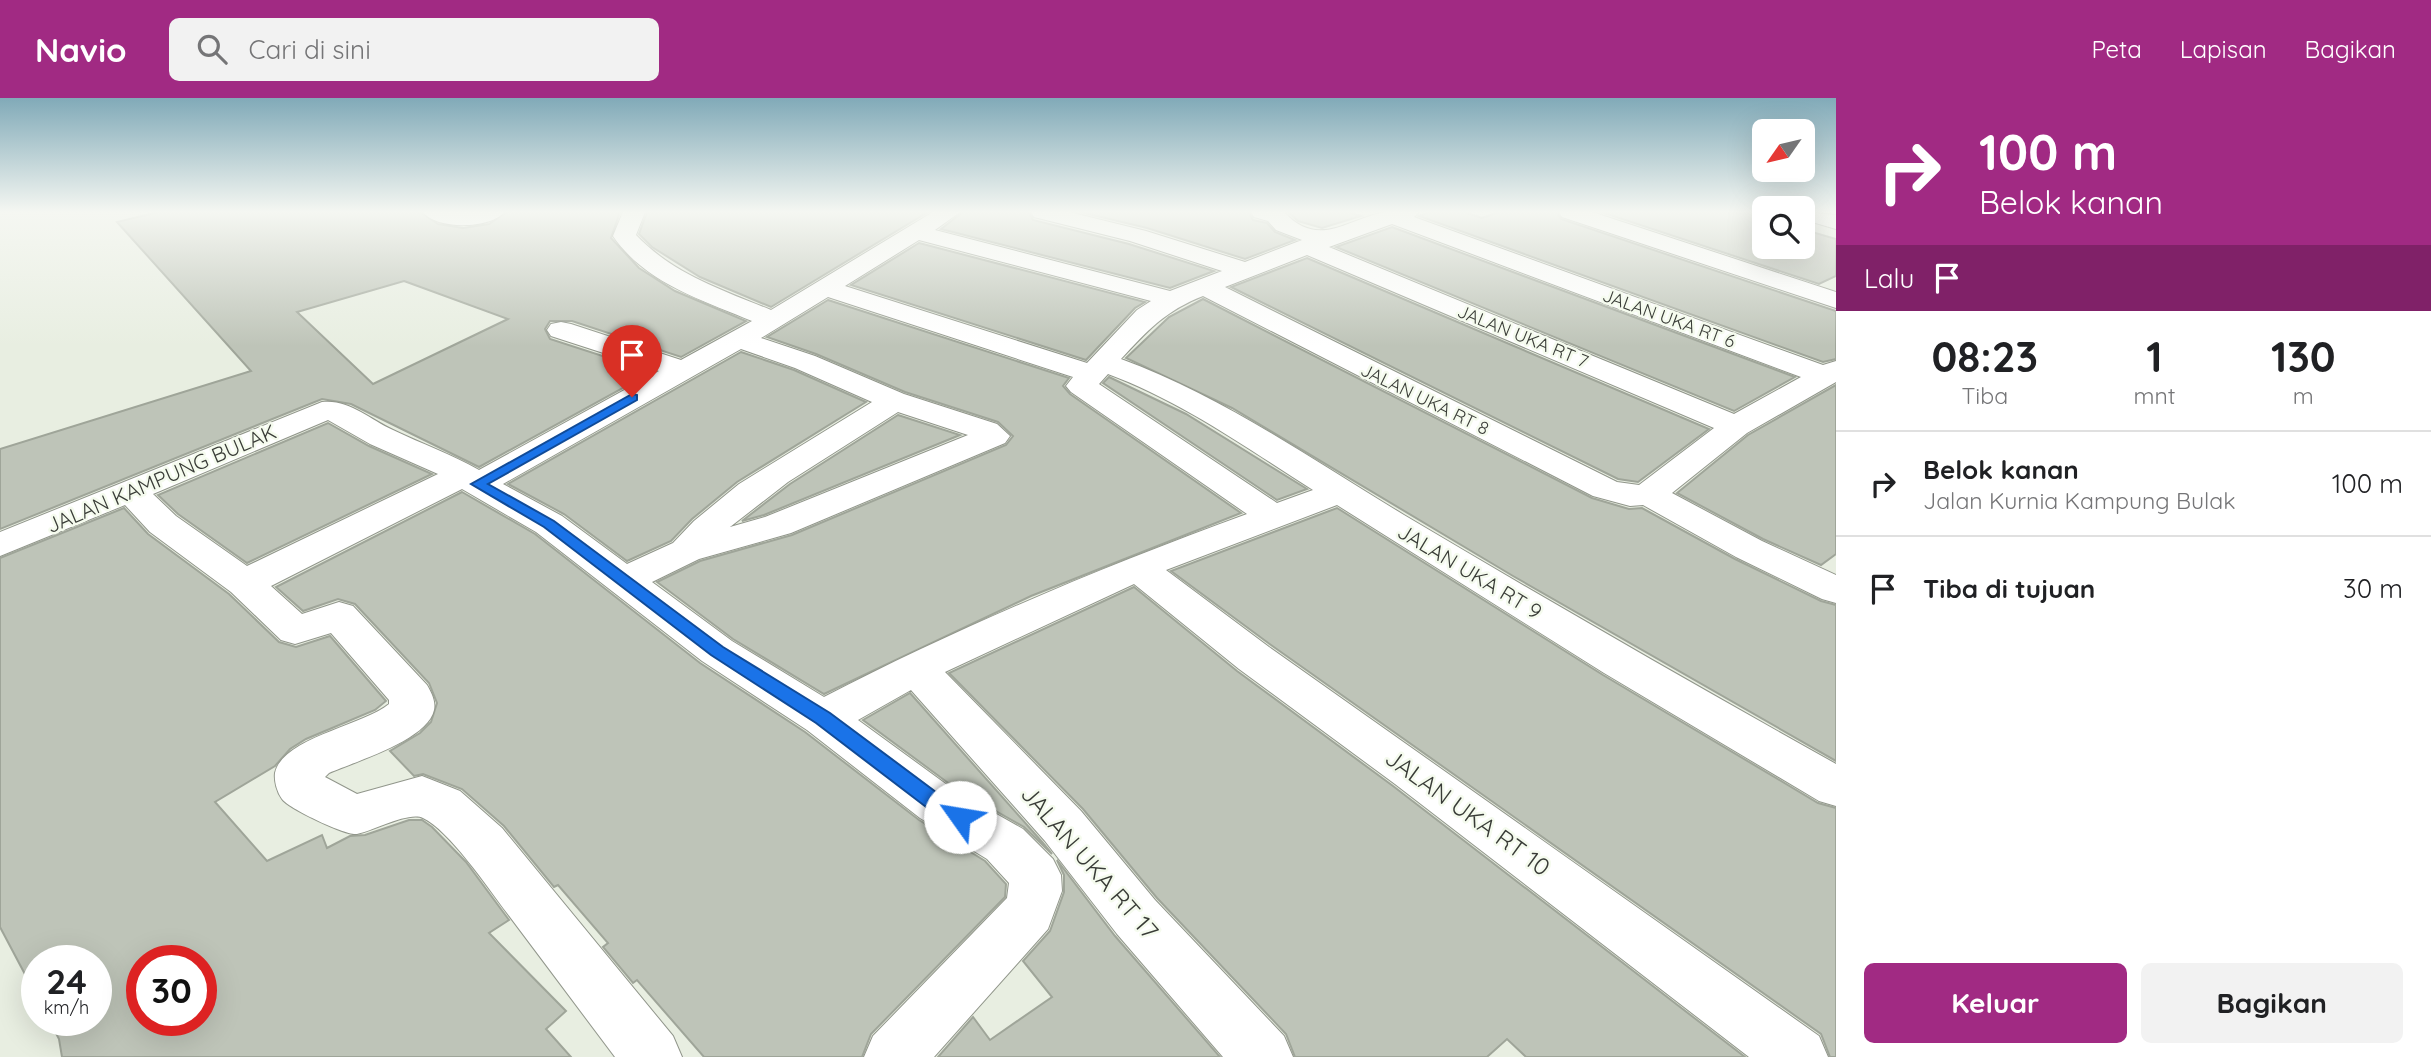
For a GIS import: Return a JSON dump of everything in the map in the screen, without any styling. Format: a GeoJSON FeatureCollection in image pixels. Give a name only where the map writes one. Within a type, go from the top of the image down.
{"type":"FeatureCollection","features":[{"type":"Feature","properties":{"kind":"street"},"geometry":{"type":"LineString","coordinates":[[642,257],[677,280],[773,320]]}},
{"type":"Feature","properties":{"kind":"street"},"geometry":{"type":"LineString","coordinates":[[246,583],[469,480],[684,370],[773,320],[875,257]]}},
{"type":"Feature","properties":{"kind":"street"},"geometry":{"type":"LineString","coordinates":[[1009,257],[1172,299]]}},
{"type":"Feature","properties":{"kind":"street"},"geometry":{"type":"LineString","coordinates":[[1203,257],[1247,271]]}},
{"type":"Feature","properties":{"kind":"street"},"geometry":{"type":"LineString","coordinates":[[1276,518],[1081,386],[1146,316],[1172,299],[1283,257]]}},
{"type":"Feature","properties":{"kind":"street","name":"JALAN UKA RT 7"},"geometry":{"type":"LineString","coordinates":[[1345,257],[1736,426]]}},
{"type":"Feature","properties":{"kind":"street","name":"JALAN UKA RT 6"},"geometry":{"type":"LineString","coordinates":[[1506,257],[1825,384]]}},
{"type":"Feature","properties":{"kind":"street"},"geometry":{"type":"LineString","coordinates":[[1705,257],[1836,300]]}},
{"type":"Feature","properties":{"kind":"street","name":"JALAN UKA RT 8"},"geometry":{"type":"LineString","coordinates":[[1205,287],[1605,489],[1630,496],[1649,494]]}},
{"type":"Feature","properties":{"kind":"street","name":"JALAN UKA RT 9"},"geometry":{"type":"LineString","coordinates":[[825,288],[1097,368],[1151,380],[1619,662],[1836,787]]}},
{"type":"Feature","properties":{"kind":"street"},"geometry":{"type":"LineString","coordinates":[[561,330],[684,370]]}},
{"type":"Feature","properties":{"kind":"street"},"geometry":{"type":"LineString","coordinates":[[622,581],[686,551],[778,525],[994,436],[892,400],[775,350],[739,339]]}},
{"type":"Feature","properties":{"kind":"street"},"geometry":{"type":"LineString","coordinates":[[1825,384],[1736,426],[1649,494],[1749,549],[1836,590]]}},
{"type":"Feature","properties":{"kind":"street"},"geometry":{"type":"LineString","coordinates":[[686,551],[709,523],[745,496],[876,414],[892,400]]}},
{"type":"Feature","properties":{"kind":"street","name":"JALAN KAMPUNG BULAK"},"geometry":{"type":"LineString","coordinates":[[0,545],[322,411],[332,410],[381,437],[435,459],[469,480]]}},
{"type":"Feature","properties":{"kind":"street"},"geometry":{"type":"LineString","coordinates":[[469,480],[549,524],[717,651],[823,718],[937,804],[1005,844],[1035,874],[1036,891],[1029,912],[894,1057]]}},
{"type":"Feature","properties":{"kind":"street"},"geometry":{"type":"LineString","coordinates":[[130,490],[163,524],[246,583],[295,630],[309,628],[330,617],[340,616],[411,696],[412,710],[392,727],[312,760],[299,773],[300,787],[354,816],[422,796],[443,805],[484,843],[652,1057]]}},
{"type":"Feature","properties":{"kind":"street"},"geometry":{"type":"LineString","coordinates":[[823,718],[916,668],[1138,567],[1340,492]]}},
{"type":"Feature","properties":{"kind":"street","name":"JALAN UKA RT 10"},"geometry":{"type":"LineString","coordinates":[[1138,567],[1254,658],[1412,771],[1798,1057]]}},
{"type":"Feature","properties":{"kind":"street","name":"JALAN UKA RT 17"},"geometry":{"type":"LineString","coordinates":[[916,668],[1063,826],[1136,918],[1263,1057]]}},
{"type":"Feature","properties":{"kind":"building"},"geometry":{"type":"Polygon","coordinates":[[[148,257],[629,257],[639,268],[675,291],[746,321],[681,357],[572,321],[550,321],[545,329],[550,339],[652,372],[479,467],[351,404],[322,399],[0,529],[0,449],[251,371],[148,257]],[[404,281],[297,312],[373,384],[508,319],[404,281]]]}},
{"type":"Feature","properties":{"kind":"building"},"geometry":{"type":"Polygon","coordinates":[[[668,257],[854,257],[771,307],[700,277],[668,257]]]}},
{"type":"Feature","properties":{"kind":"building"},"geometry":{"type":"Polygon","coordinates":[[[897,257],[972,257],[1145,302],[1135,308],[1086,360],[851,285],[897,257]]]}},
{"type":"Feature","properties":{"kind":"building"},"geometry":{"type":"Polygon","coordinates":[[[1049,257],[1169,257],[1214,271],[1170,288],[1049,257]]]}},
{"type":"Feature","properties":{"kind":"building"},"geometry":{"type":"Polygon","coordinates":[[[1360,257],[1472,257],[1795,377],[1734,411],[1360,257]]]}},
{"type":"Feature","properties":{"kind":"building"},"geometry":{"type":"Polygon","coordinates":[[[1532,257],[1674,257],[1836,311],[1836,359],[1823,362],[1532,257]]]}},
{"type":"Feature","properties":{"kind":"building"},"geometry":{"type":"Polygon","coordinates":[[[1737,257],[1815,259],[1815,257],[1836,257],[1836,276],[1819,284],[1737,257]]]}},
{"type":"Feature","properties":{"kind":"building"},"geometry":{"type":"Polygon","coordinates":[[[1307,258],[1709,429],[1638,482],[1618,479],[1231,287],[1307,258]]]}},
{"type":"Feature","properties":{"kind":"building"},"geometry":{"type":"Polygon","coordinates":[[[1203,299],[1592,498],[1629,509],[1642,508],[1735,559],[1821,601],[1836,605],[1836,761],[1513,576],[1232,408],[1126,358],[1169,317],[1203,299]]]}},
{"type":"Feature","properties":{"kind":"building"},"geometry":{"type":"Polygon","coordinates":[[[828,300],[1069,378],[1063,386],[1070,394],[1241,513],[1031,596],[824,694],[733,639],[657,582],[700,561],[792,535],[1006,445],[1013,436],[998,422],[905,392],[816,354],[767,337],[828,300]]]}},
{"type":"Feature","properties":{"kind":"building"},"geometry":{"type":"Polygon","coordinates":[[[741,352],[794,370],[866,402],[737,482],[692,519],[671,541],[627,561],[564,514],[508,484],[741,352]]]}},
{"type":"Feature","properties":{"kind":"building"},"geometry":{"type":"Polygon","coordinates":[[[1109,377],[1186,414],[1307,489],[1277,500],[1103,383],[1109,377]]]}},
{"type":"Feature","properties":{"kind":"building"},"geometry":{"type":"Polygon","coordinates":[[[1836,385],[1836,554],[1821,565],[1763,539],[1677,493],[1748,435],[1836,385]]]}},
{"type":"Feature","properties":{"kind":"building"},"geometry":{"type":"Polygon","coordinates":[[[898,415],[960,435],[764,515],[742,521],[790,484],[898,415]]]}},
{"type":"Feature","properties":{"kind":"building"},"geometry":{"type":"Polygon","coordinates":[[[328,423],[369,446],[432,474],[247,563],[178,514],[158,495],[328,423]]]}},
{"type":"Feature","properties":{"kind":"building"},"geometry":{"type":"Polygon","coordinates":[[[462,492],[535,534],[700,663],[805,732],[919,820],[985,861],[1006,884],[1005,897],[871,1034],[862,1057],[704,1057],[637,980],[633,983],[603,947],[608,943],[558,885],[554,887],[504,826],[462,789],[423,774],[414,776],[390,751],[420,733],[431,722],[437,703],[429,683],[355,604],[338,599],[303,611],[276,587],[462,492]]]}},
{"type":"Feature","properties":{"kind":"building"},"geometry":{"type":"Polygon","coordinates":[[[124,508],[148,534],[229,594],[279,642],[296,647],[330,636],[386,701],[375,710],[306,739],[290,749],[275,766],[215,802],[267,861],[322,835],[327,848],[350,836],[365,835],[409,820],[422,820],[432,827],[466,862],[509,920],[489,933],[566,1011],[546,1029],[571,1057],[62,1057],[57,1036],[112,1036],[112,945],[21,945],[21,967],[0,927],[0,558],[124,508]]]}},
{"type":"Feature","properties":{"kind":"building"},"geometry":{"type":"Polygon","coordinates":[[[1337,508],[1603,675],[1818,803],[1836,808],[1836,1057],[1830,1057],[1821,1034],[1271,645],[1171,571],[1337,508]]]}},
{"type":"Feature","properties":{"kind":"building"},"geometry":{"type":"Polygon","coordinates":[[[1134,587],[1237,671],[1393,786],[1745,1057],[1526,1057],[1507,1039],[1487,1057],[1295,1057],[1286,1034],[1157,898],[1083,809],[949,673],[1134,587]]]}},
{"type":"Feature","properties":{"kind":"building"},"geometry":{"type":"Polygon","coordinates":[[[910,693],[1052,854],[1024,827],[955,788],[863,720],[910,693]]]}},
{"type":"Feature","properties":{"kind":"building"},"geometry":{"type":"Polygon","coordinates":[[[1057,860],[1115,936],[1220,1057],[938,1057],[973,1017],[990,1040],[1052,997],[1023,961],[1050,931],[1064,892],[1064,875],[1057,860]]]}},
{"type":"Feature","properties":{"kind":"route"},"geometry":{"type":"LineString","coordinates":[[632,397],[478,484],[549,524],[717,651],[823,718],[937,804],[960,817]]}}]}
